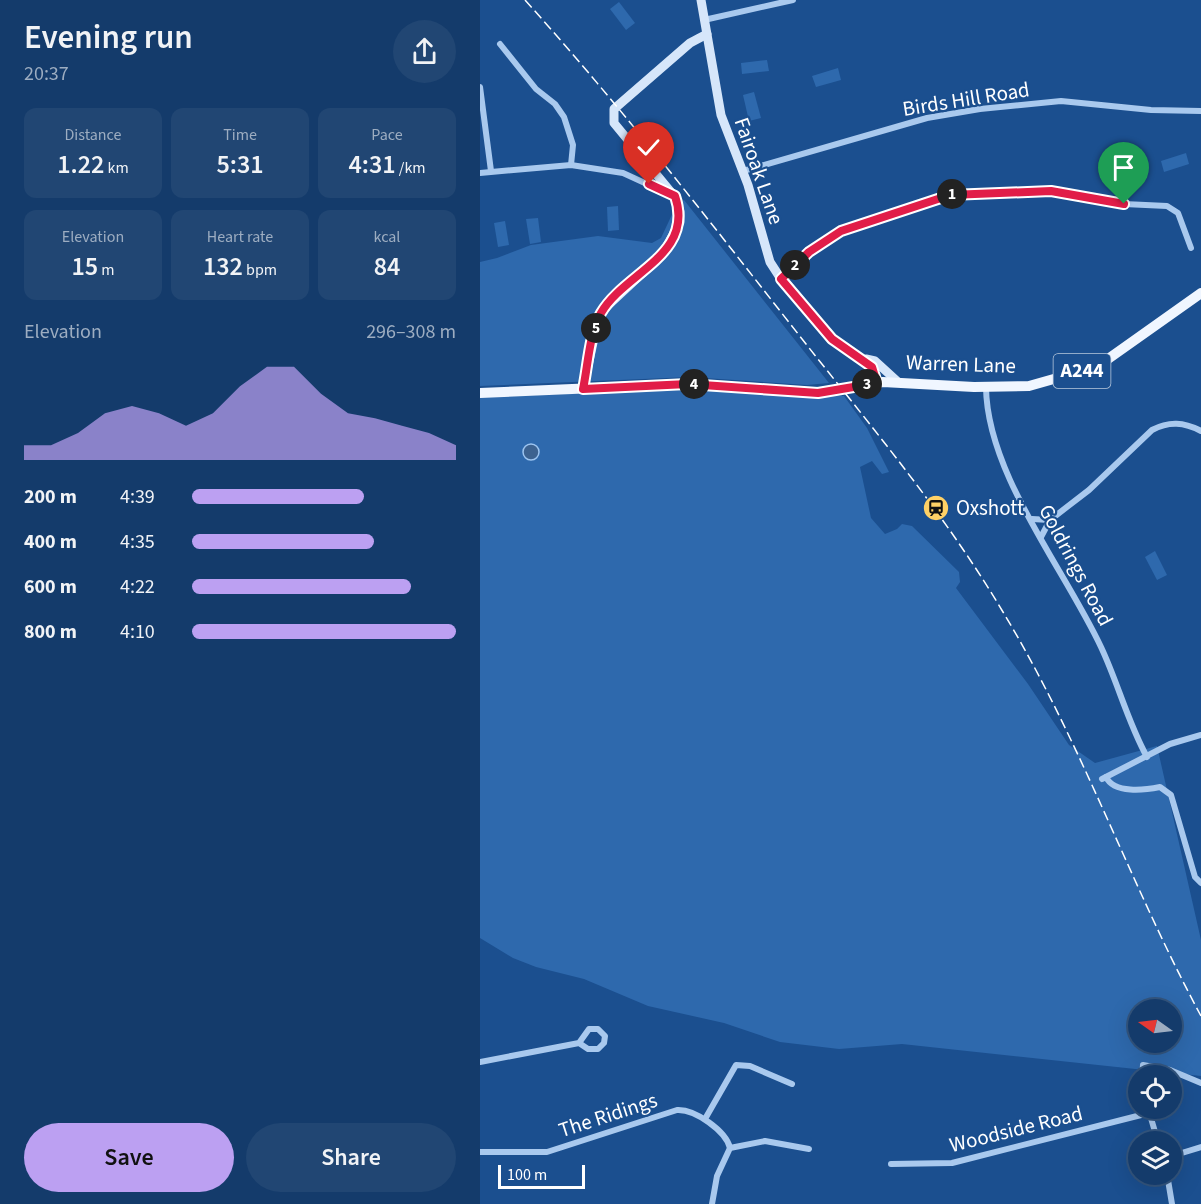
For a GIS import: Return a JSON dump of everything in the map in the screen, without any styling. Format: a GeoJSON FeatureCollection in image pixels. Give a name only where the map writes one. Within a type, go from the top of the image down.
{"type":"FeatureCollection","features":[{"type":"Feature","properties":{"kind":"main road","name":"Fairoak Lane"},"geometry":{"type":"LineString","coordinates":[[701,0],[721,115],[743,171],[771,262],[781,279],[832,339],[860,358],[875,372],[877,383]]}},
{"type":"Feature","properties":{"kind":"main road"},"geometry":{"type":"LineString","coordinates":[[583,389],[597,324],[603,310],[662,255],[676,232],[680,212],[675,196],[614,123],[614,109],[690,43],[706,34]]}},
{"type":"Feature","properties":{"kind":"main road","name":"Warren Lane"},"geometry":{"type":"LineString","coordinates":[[480,393],[688,384],[821,393],[877,383],[898,382],[986,387],[1029,386],[1089,369],[1108,359],[1201,292]]}},
{"type":"Feature","properties":{"kind":"main road"},"geometry":{"type":"LineString","coordinates":[[860,358],[874,361],[898,382]]}},
{"type":"Feature","properties":{"kind":"street"},"geometry":{"type":"LineString","coordinates":[[705,20],[793,0]]}},
{"type":"Feature","properties":{"kind":"street"},"geometry":{"type":"LineString","coordinates":[[500,44],[536,89],[555,104],[564,117],[573,145],[571,165]]}},
{"type":"Feature","properties":{"kind":"street"},"geometry":{"type":"LineString","coordinates":[[480,87],[491,171]]}},
{"type":"Feature","properties":{"kind":"street","name":"Birds Hill Road"},"geometry":{"type":"LineString","coordinates":[[743,171],[927,118],[980,110],[1061,101],[1151,110],[1201,111]]}},
{"type":"Feature","properties":{"kind":"street"},"geometry":{"type":"LineString","coordinates":[[480,173],[571,165],[623,173],[675,196]]}},
{"type":"Feature","properties":{"kind":"street"},"geometry":{"type":"LineString","coordinates":[[781,279],[809,252],[841,231],[950,195],[1051,191],[1124,204],[1167,206],[1178,213],[1191,248]]}},
{"type":"Feature","properties":{"kind":"street","name":"Goldrings Road"},"geometry":{"type":"LineString","coordinates":[[986,387],[988,415],[995,446],[1041,537],[1101,645],[1147,757]]}},
{"type":"Feature","properties":{"kind":"street"},"geometry":{"type":"LineString","coordinates":[[1041,537],[1050,520],[1089,490],[1152,430],[1164,424],[1175,423],[1201,431]]}},
{"type":"Feature","properties":{"kind":"street"},"geometry":{"type":"LineString","coordinates":[[1032,519],[1050,520]]}},
{"type":"Feature","properties":{"kind":"street"},"geometry":{"type":"LineString","coordinates":[[1201,735],[1170,744],[1104,778],[1112,784],[1138,791],[1160,788],[1171,795],[1195,877],[1201,883]]}},
{"type":"Feature","properties":{"kind":"street"},"geometry":{"type":"LineString","coordinates":[[480,1062],[579,1043]]}},
{"type":"Feature","properties":{"kind":"street"},"geometry":{"type":"LineString","coordinates":[[705,1119],[736,1065],[750,1066],[792,1083]]}},
{"type":"Feature","properties":{"kind":"street"},"geometry":{"type":"LineString","coordinates":[[1182,1075],[1201,1083]]}},
{"type":"Feature","properties":{"kind":"street","name":"The Ridings"},"geometry":{"type":"LineString","coordinates":[[480,1152],[547,1152],[686,1109],[705,1119],[727,1141],[730,1148]]}},
{"type":"Feature","properties":{"kind":"street","name":"Woodside Road"},"geometry":{"type":"LineString","coordinates":[[891,1164],[952,1164],[1128,1116]]}},
{"type":"Feature","properties":{"kind":"street"},"geometry":{"type":"LineString","coordinates":[[712,1204],[717,1176],[730,1148],[765,1140],[809,1149]]}},
{"type":"Feature","properties":{"kind":"street"},"geometry":{"type":"LineString","coordinates":[[1182,1152],[1201,1147]]}},
{"type":"Feature","properties":{"kind":"street"},"geometry":{"type":"LineString","coordinates":[[1169,1185],[1172,1204]]}},
{"type":"Feature","properties":{"kind":"shaded area"},"geometry":{"type":"Polygon","coordinates":[[[619,2],[635,23],[626,30],[610,9],[619,2]]]}},
{"type":"Feature","properties":{"kind":"shaded area"},"geometry":{"type":"Polygon","coordinates":[[[767,60],[769,71],[742,74],[741,63],[767,60]]]}},
{"type":"Feature","properties":{"kind":"shaded area"},"geometry":{"type":"Polygon","coordinates":[[[838,68],[841,80],[816,87],[812,76],[838,68]]]}},
{"type":"Feature","properties":{"kind":"shaded area"},"geometry":{"type":"Polygon","coordinates":[[[754,92],[761,118],[749,121],[743,95],[754,92]]]}},
{"type":"Feature","properties":{"kind":"shaded area"},"geometry":{"type":"Polygon","coordinates":[[[1186,153],[1189,164],[1164,172],[1161,161],[1186,153]]]}},
{"type":"Feature","properties":{"kind":"shaded area"},"geometry":{"type":"Polygon","coordinates":[[[1142,170],[1144,182],[1118,186],[1116,175],[1142,170]]]}},
{"type":"Feature","properties":{"kind":"shaded area"},"geometry":{"type":"Polygon","coordinates":[[[684,200],[829,383],[807,385],[690,377],[480,386],[480,262],[531,245],[598,236],[652,243],[661,238],[676,206],[684,200]]]}},
{"type":"Feature","properties":{"kind":"shaded area"},"geometry":{"type":"Polygon","coordinates":[[[618,206],[619,230],[608,231],[607,207],[618,206]]]}},
{"type":"Feature","properties":{"kind":"shaded area"},"geometry":{"type":"Polygon","coordinates":[[[538,218],[541,242],[530,244],[526,219],[538,218]]]}},
{"type":"Feature","properties":{"kind":"shaded area"},"geometry":{"type":"Polygon","coordinates":[[[505,221],[509,245],[498,247],[494,223],[505,221]]]}},
{"type":"Feature","properties":{"kind":"shaded area"},"geometry":{"type":"Polygon","coordinates":[[[688,390],[844,396],[867,428],[889,472],[882,474],[872,461],[860,467],[871,518],[885,534],[902,524],[912,526],[959,572],[960,582],[956,588],[1028,684],[1069,745],[1095,763],[1157,746],[1201,940],[1201,1076],[1182,1074],[1182,1065],[1128,1065],[1128,1068],[902,1044],[839,1049],[780,1042],[724,1023],[648,1006],[584,979],[536,967],[513,958],[480,938],[480,397],[688,390]]]}},
{"type":"Feature","properties":{"kind":"shaded area"},"geometry":{"type":"Polygon","coordinates":[[[531,444],[537,446],[539,452],[537,458],[531,460],[525,458],[523,452],[525,446],[531,444]]]}},
{"type":"Feature","properties":{"kind":"shaded area"},"geometry":{"type":"Polygon","coordinates":[[[1155,551],[1167,575],[1157,580],[1145,557],[1155,551]]]}},
{"type":"Feature","properties":{"kind":"railway"},"geometry":{"type":"LineString","coordinates":[[525,0],[598,84],[703,213],[909,475],[981,576],[1031,661],[1057,711],[1175,966],[1201,1016]]}},
{"type":"Feature","properties":{"kind":"place","name":"Oxshott"},"geometry":{"type":"Point","coordinates":[936,508]}},
{"type":"Feature","properties":{"kind":"route"},"geometry":{"type":"LineString","coordinates":[[649,184],[675,196],[680,212],[680,222],[662,255],[608,303],[599,316],[583,389],[688,384],[818,393],[877,383],[877,376],[872,367],[832,339],[781,279],[817,246],[841,231],[950,195],[1023,190],[1051,191],[1124,204]]}}]}
